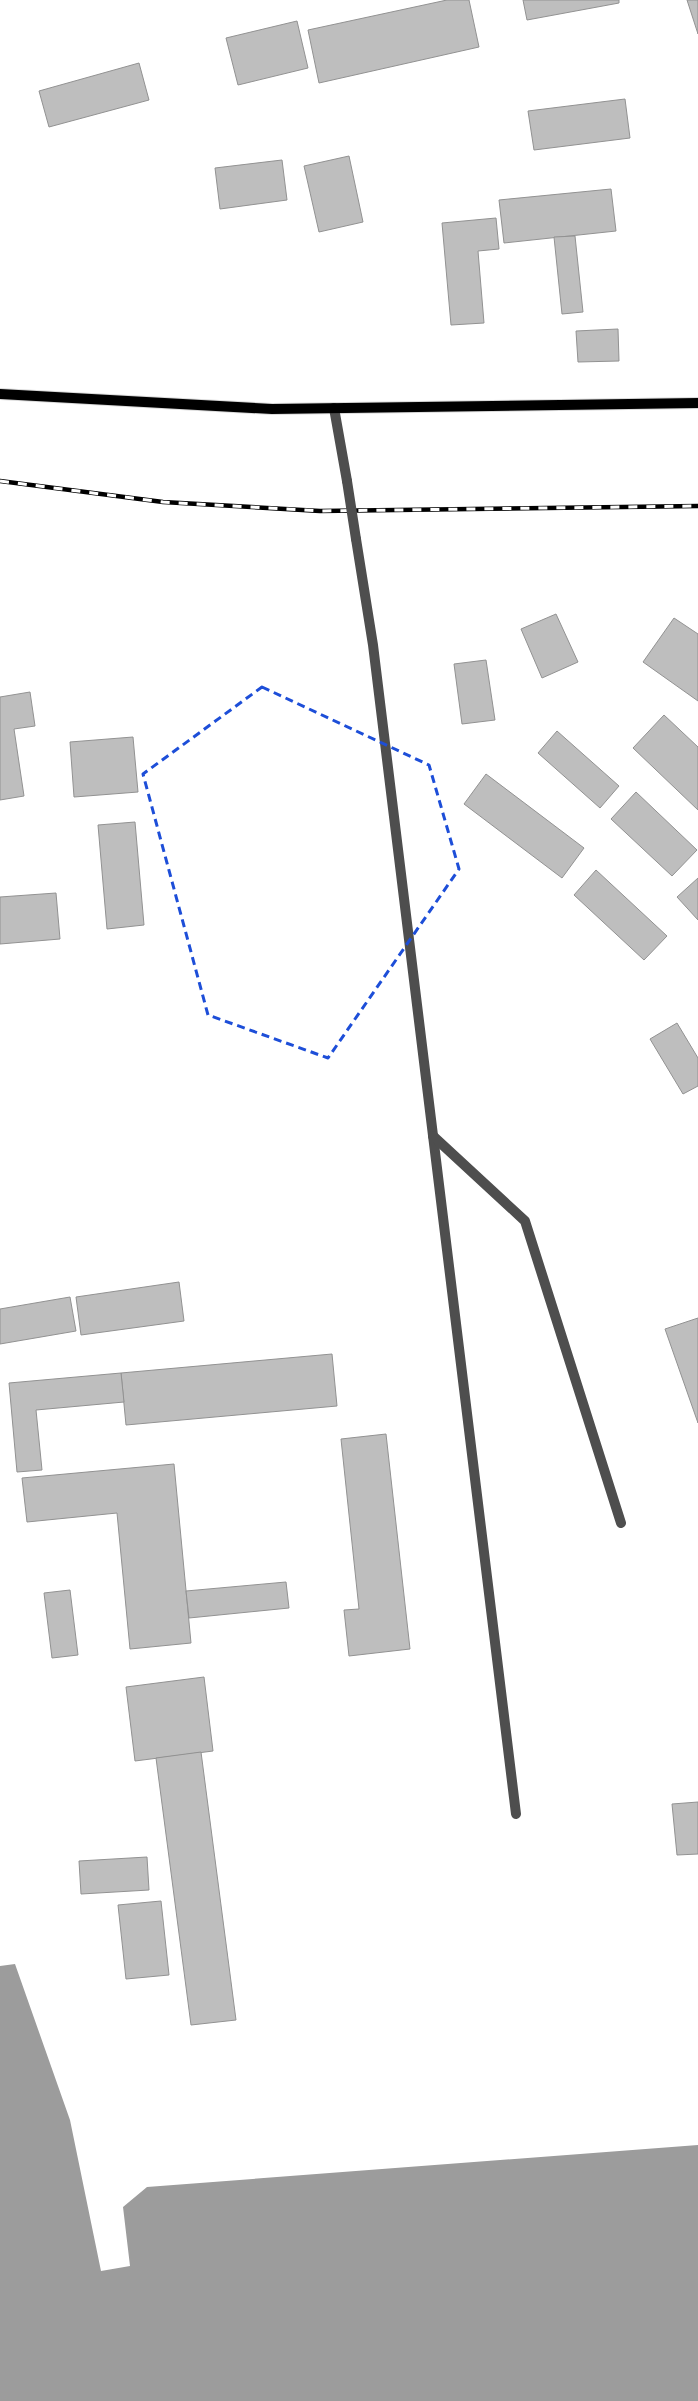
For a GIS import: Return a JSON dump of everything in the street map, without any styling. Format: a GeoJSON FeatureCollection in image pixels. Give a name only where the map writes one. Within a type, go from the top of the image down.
{"type":"FeatureCollection","features":[{"type":"Feature","properties":{"kind":"main road"},"geometry":{"type":"LineString","coordinates":[[0,394],[272,410],[698,403]]}},
{"type":"Feature","properties":{"kind":"lane"},"geometry":{"type":"LineString","coordinates":[[334,408],[373,645],[516,1814]]}},
{"type":"Feature","properties":{"kind":"lane"},"geometry":{"type":"LineString","coordinates":[[433,1136],[525,1221],[621,1523]]}},
{"type":"Feature","properties":{"kind":"highlighted area"},"geometry":{"type":"Polygon","coordinates":[[[262,687],[429,765],[459,869],[328,1058],[208,1015],[143,774],[262,687]]]}},
{"type":"Feature","properties":{"kind":"shaded area"},"geometry":{"type":"Polygon","coordinates":[[[15,1964],[70,2120],[101,2271],[130,2266],[123,2207],[147,2187],[698,2145],[698,2401],[0,2401],[0,1966],[15,1964]]]}},
{"type":"Feature","properties":{"kind":"building"},"geometry":{"type":"Polygon","coordinates":[[[447,0],[469,0],[479,47],[319,83],[308,30],[447,0]]]}},
{"type":"Feature","properties":{"kind":"building"},"geometry":{"type":"Polygon","coordinates":[[[523,0],[619,0],[619,3],[527,20],[523,0]]]}},
{"type":"Feature","properties":{"kind":"building"},"geometry":{"type":"Polygon","coordinates":[[[687,0],[698,0],[698,34],[687,0]]]}},
{"type":"Feature","properties":{"kind":"building"},"geometry":{"type":"Polygon","coordinates":[[[297,21],[308,68],[238,85],[226,38],[297,21]]]}},
{"type":"Feature","properties":{"kind":"building"},"geometry":{"type":"Polygon","coordinates":[[[139,63],[149,100],[49,127],[39,91],[139,63]]]}},
{"type":"Feature","properties":{"kind":"building"},"geometry":{"type":"Polygon","coordinates":[[[625,99],[630,138],[534,150],[528,111],[625,99]]]}},
{"type":"Feature","properties":{"kind":"building"},"geometry":{"type":"Polygon","coordinates":[[[349,156],[363,222],[319,232],[304,166],[349,156]]]}},
{"type":"Feature","properties":{"kind":"building"},"geometry":{"type":"Polygon","coordinates":[[[282,160],[287,200],[220,209],[215,168],[282,160]]]}},
{"type":"Feature","properties":{"kind":"building"},"geometry":{"type":"Polygon","coordinates":[[[611,189],[616,231],[504,243],[499,200],[611,189]]]}},
{"type":"Feature","properties":{"kind":"building"},"geometry":{"type":"Polygon","coordinates":[[[496,218],[499,249],[478,251],[484,323],[451,325],[442,223],[496,218]]]}},
{"type":"Feature","properties":{"kind":"building"},"geometry":{"type":"Polygon","coordinates":[[[575,236],[583,312],[562,314],[554,237],[575,236]]]}},
{"type":"Feature","properties":{"kind":"building"},"geometry":{"type":"Polygon","coordinates":[[[618,329],[619,361],[578,362],[576,331],[618,329]]]}},
{"type":"Feature","properties":{"kind":"building"},"geometry":{"type":"Polygon","coordinates":[[[556,614],[578,662],[542,678],[521,629],[556,614]]]}},
{"type":"Feature","properties":{"kind":"building"},"geometry":{"type":"Polygon","coordinates":[[[674,618],[698,634],[698,701],[643,662],[674,618]]]}},
{"type":"Feature","properties":{"kind":"building"},"geometry":{"type":"Polygon","coordinates":[[[486,660],[495,720],[462,724],[454,664],[486,660]]]}},
{"type":"Feature","properties":{"kind":"building"},"geometry":{"type":"Polygon","coordinates":[[[30,692],[35,726],[14,729],[24,796],[0,800],[0,697],[30,692]]]}},
{"type":"Feature","properties":{"kind":"building"},"geometry":{"type":"Polygon","coordinates":[[[664,715],[698,747],[698,810],[633,748],[664,715]]]}},
{"type":"Feature","properties":{"kind":"building"},"geometry":{"type":"Polygon","coordinates":[[[557,731],[619,786],[600,808],[538,753],[557,731]]]}},
{"type":"Feature","properties":{"kind":"building"},"geometry":{"type":"Polygon","coordinates":[[[133,737],[138,792],[74,797],[70,742],[133,737]]]}},
{"type":"Feature","properties":{"kind":"building"},"geometry":{"type":"Polygon","coordinates":[[[486,774],[584,848],[562,878],[464,804],[486,774]]]}},
{"type":"Feature","properties":{"kind":"building"},"geometry":{"type":"Polygon","coordinates":[[[636,792],[697,850],[672,876],[611,819],[636,792]]]}},
{"type":"Feature","properties":{"kind":"building"},"geometry":{"type":"Polygon","coordinates":[[[135,822],[144,925],[107,929],[98,825],[135,822]]]}},
{"type":"Feature","properties":{"kind":"building"},"geometry":{"type":"Polygon","coordinates":[[[596,870],[667,936],[644,960],[574,895],[596,870]]]}},
{"type":"Feature","properties":{"kind":"building"},"geometry":{"type":"Polygon","coordinates":[[[698,878],[698,920],[677,897],[698,878]]]}},
{"type":"Feature","properties":{"kind":"building"},"geometry":{"type":"Polygon","coordinates":[[[56,893],[60,939],[0,944],[0,897],[56,893]]]}},
{"type":"Feature","properties":{"kind":"building"},"geometry":{"type":"Polygon","coordinates":[[[677,1023],[698,1058],[698,1086],[683,1094],[650,1039],[677,1023]]]}},
{"type":"Feature","properties":{"kind":"building"},"geometry":{"type":"Polygon","coordinates":[[[179,1282],[184,1321],[81,1335],[76,1297],[179,1282]]]}},
{"type":"Feature","properties":{"kind":"building"},"geometry":{"type":"Polygon","coordinates":[[[70,1297],[76,1331],[0,1344],[0,1309],[70,1297]]]}},
{"type":"Feature","properties":{"kind":"building"},"geometry":{"type":"Polygon","coordinates":[[[698,1318],[698,1423],[665,1329],[698,1318]]]}},
{"type":"Feature","properties":{"kind":"building"},"geometry":{"type":"Polygon","coordinates":[[[332,1354],[337,1406],[126,1425],[121,1373],[332,1354]]]}},
{"type":"Feature","properties":{"kind":"building"},"geometry":{"type":"Polygon","coordinates":[[[121,1373],[124,1402],[36,1410],[42,1470],[17,1472],[9,1383],[121,1373]]]}},
{"type":"Feature","properties":{"kind":"building"},"geometry":{"type":"Polygon","coordinates":[[[386,1434],[410,1649],[349,1656],[344,1610],[359,1609],[341,1439],[386,1434]]]}},
{"type":"Feature","properties":{"kind":"building"},"geometry":{"type":"Polygon","coordinates":[[[174,1464],[191,1643],[130,1649],[117,1513],[27,1522],[22,1478],[174,1464]]]}},
{"type":"Feature","properties":{"kind":"building"},"geometry":{"type":"Polygon","coordinates":[[[286,1582],[289,1608],[189,1618],[186,1591],[286,1582]]]}},
{"type":"Feature","properties":{"kind":"building"},"geometry":{"type":"Polygon","coordinates":[[[70,1590],[78,1655],[52,1658],[44,1593],[70,1590]]]}},
{"type":"Feature","properties":{"kind":"building"},"geometry":{"type":"Polygon","coordinates":[[[204,1677],[213,1751],[135,1761],[126,1687],[204,1677]]]}},
{"type":"Feature","properties":{"kind":"building"},"geometry":{"type":"Polygon","coordinates":[[[201,1752],[236,2020],[191,2025],[156,1758],[201,1752]]]}},
{"type":"Feature","properties":{"kind":"building"},"geometry":{"type":"Polygon","coordinates":[[[698,1802],[698,1854],[677,1855],[672,1804],[698,1802]]]}},
{"type":"Feature","properties":{"kind":"building"},"geometry":{"type":"Polygon","coordinates":[[[147,1857],[149,1890],[81,1894],[79,1861],[147,1857]]]}},
{"type":"Feature","properties":{"kind":"building"},"geometry":{"type":"Polygon","coordinates":[[[161,1901],[169,1975],[126,1979],[118,1905],[161,1901]]]}},
{"type":"Feature","properties":{"kind":"railway"},"geometry":{"type":"LineString","coordinates":[[0,481],[163,502],[320,511],[698,506]]}}]}
